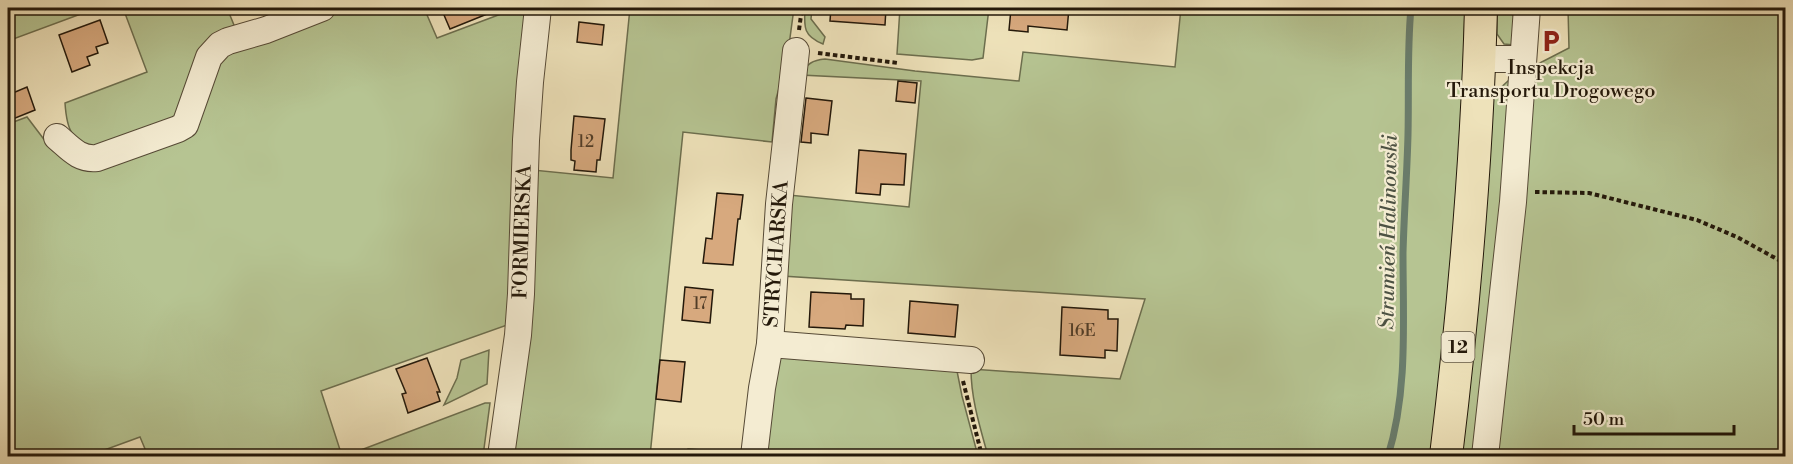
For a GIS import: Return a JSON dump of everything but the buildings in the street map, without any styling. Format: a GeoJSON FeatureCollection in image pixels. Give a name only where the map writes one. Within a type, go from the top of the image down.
{"type":"FeatureCollection","features":[{"type":"Feature","properties":{"kind":"main road","name":"12"},"geometry":{"type":"LineString","coordinates":[[1446,456],[1466,260],[1480,59],[1481,8]]}},
{"type":"Feature","properties":{"kind":"street"},"geometry":{"type":"LineString","coordinates":[[57,137],[78,155],[87,159],[97,158],[178,129],[185,125],[209,57],[220,45],[322,8]]}},
{"type":"Feature","properties":{"kind":"street","name":"FORMIERSKA"},"geometry":{"type":"LineString","coordinates":[[501,456],[518,335],[525,140],[538,8]]}},
{"type":"Feature","properties":{"kind":"street"},"geometry":{"type":"LineString","coordinates":[[1485,456],[1513,192],[1527,8]]}},
{"type":"Feature","properties":{"kind":"street","name":"STRYCHARSKA"},"geometry":{"type":"LineString","coordinates":[[754,456],[770,344],[780,204],[796,51]]}},
{"type":"Feature","properties":{"kind":"street"},"geometry":{"type":"LineString","coordinates":[[1480,59],[1523,59]]}},
{"type":"Feature","properties":{"kind":"street"},"geometry":{"type":"LineString","coordinates":[[770,344],[965,360]]}},
{"type":"Feature","properties":{"kind":"path"},"geometry":{"type":"LineString","coordinates":[[802,8],[796,51],[898,63]]}},
{"type":"Feature","properties":{"kind":"path"},"geometry":{"type":"LineString","coordinates":[[1513,192],[1581,192],[1697,220],[1737,237],[1785,264]]}},
{"type":"Feature","properties":{"kind":"path"},"geometry":{"type":"LineString","coordinates":[[965,360],[966,395],[982,456]]}},
{"type":"Feature","properties":{"kind":"green space"},"geometry":{"type":"Polygon","coordinates":[[[8,8],[97,8],[8,41],[8,8]]]}},
{"type":"Feature","properties":{"kind":"green space"},"geometry":{"type":"Polygon","coordinates":[[[123,8],[227,8],[236,30],[180,117],[97,150],[72,133],[67,121],[65,103],[147,72],[123,8]]]}},
{"type":"Feature","properties":{"kind":"green space"},"geometry":{"type":"Polygon","coordinates":[[[346,8],[424,8],[437,38],[509,11],[508,8],[530,8],[510,324],[321,391],[342,456],[148,456],[140,437],[88,456],[8,456],[8,124],[27,117],[52,150],[64,159],[180,136],[222,51],[346,8]]]}},
{"type":"Feature","properties":{"kind":"green space"},"geometry":{"type":"Polygon","coordinates":[[[630,8],[794,8],[787,60],[776,99],[772,142],[683,132],[650,456],[509,456],[533,170],[613,178],[630,8]]]}},
{"type":"Feature","properties":{"kind":"green space"},"geometry":{"type":"Polygon","coordinates":[[[805,8],[812,8],[811,19],[825,37],[823,44],[812,38],[806,30],[805,8]]]}},
{"type":"Feature","properties":{"kind":"green space"},"geometry":{"type":"Polygon","coordinates":[[[900,8],[989,8],[983,58],[972,60],[897,54],[900,8]]]}},
{"type":"Feature","properties":{"kind":"green space"},"geometry":{"type":"Polygon","coordinates":[[[1181,8],[1465,8],[1460,183],[1433,456],[988,456],[974,402],[971,369],[1120,379],[1145,299],[782,276],[789,195],[909,207],[921,81],[801,75],[810,63],[825,59],[1019,81],[1023,52],[1175,67],[1181,8]]]}},
{"type":"Feature","properties":{"kind":"green space"},"geometry":{"type":"Polygon","coordinates":[[[1497,8],[1511,8],[1516,24],[1514,45],[1504,44],[1497,34],[1497,8]]]}},
{"type":"Feature","properties":{"kind":"green space"},"geometry":{"type":"Polygon","coordinates":[[[1568,8],[1785,8],[1785,456],[1493,456],[1532,67],[1569,48],[1568,8]]]}},
{"type":"Feature","properties":{"kind":"green space"},"geometry":{"type":"Polygon","coordinates":[[[1508,81],[1512,81],[1476,456],[1457,456],[1492,101],[1495,93],[1508,81]]]}},
{"type":"Feature","properties":{"kind":"green space"},"geometry":{"type":"Polygon","coordinates":[[[489,350],[487,384],[444,405],[457,378],[461,360],[489,350]]]}},
{"type":"Feature","properties":{"kind":"green space"},"geometry":{"type":"Polygon","coordinates":[[[781,356],[956,366],[978,456],[765,456],[776,363],[781,356]]]}},
{"type":"Feature","properties":{"kind":"green space"},"geometry":{"type":"Polygon","coordinates":[[[490,403],[483,456],[345,456],[490,403]]]}},
{"type":"Feature","properties":{"kind":"green space"},"geometry":{"type":"Polygon","coordinates":[[[688,449],[742,453],[741,456],[687,456],[688,449]]]}},
{"type":"Feature","properties":{"kind":"waterway","name":"Strumień Halinowski"},"geometry":{"type":"LineString","coordinates":[[1388,456],[1402,381],[1403,253],[1411,8]]}},
{"type":"Feature","properties":{"kind":"place","name":"Inspekcja Transportu Drogowego"},"geometry":{"type":"Point","coordinates":[1551,41]}}]}
